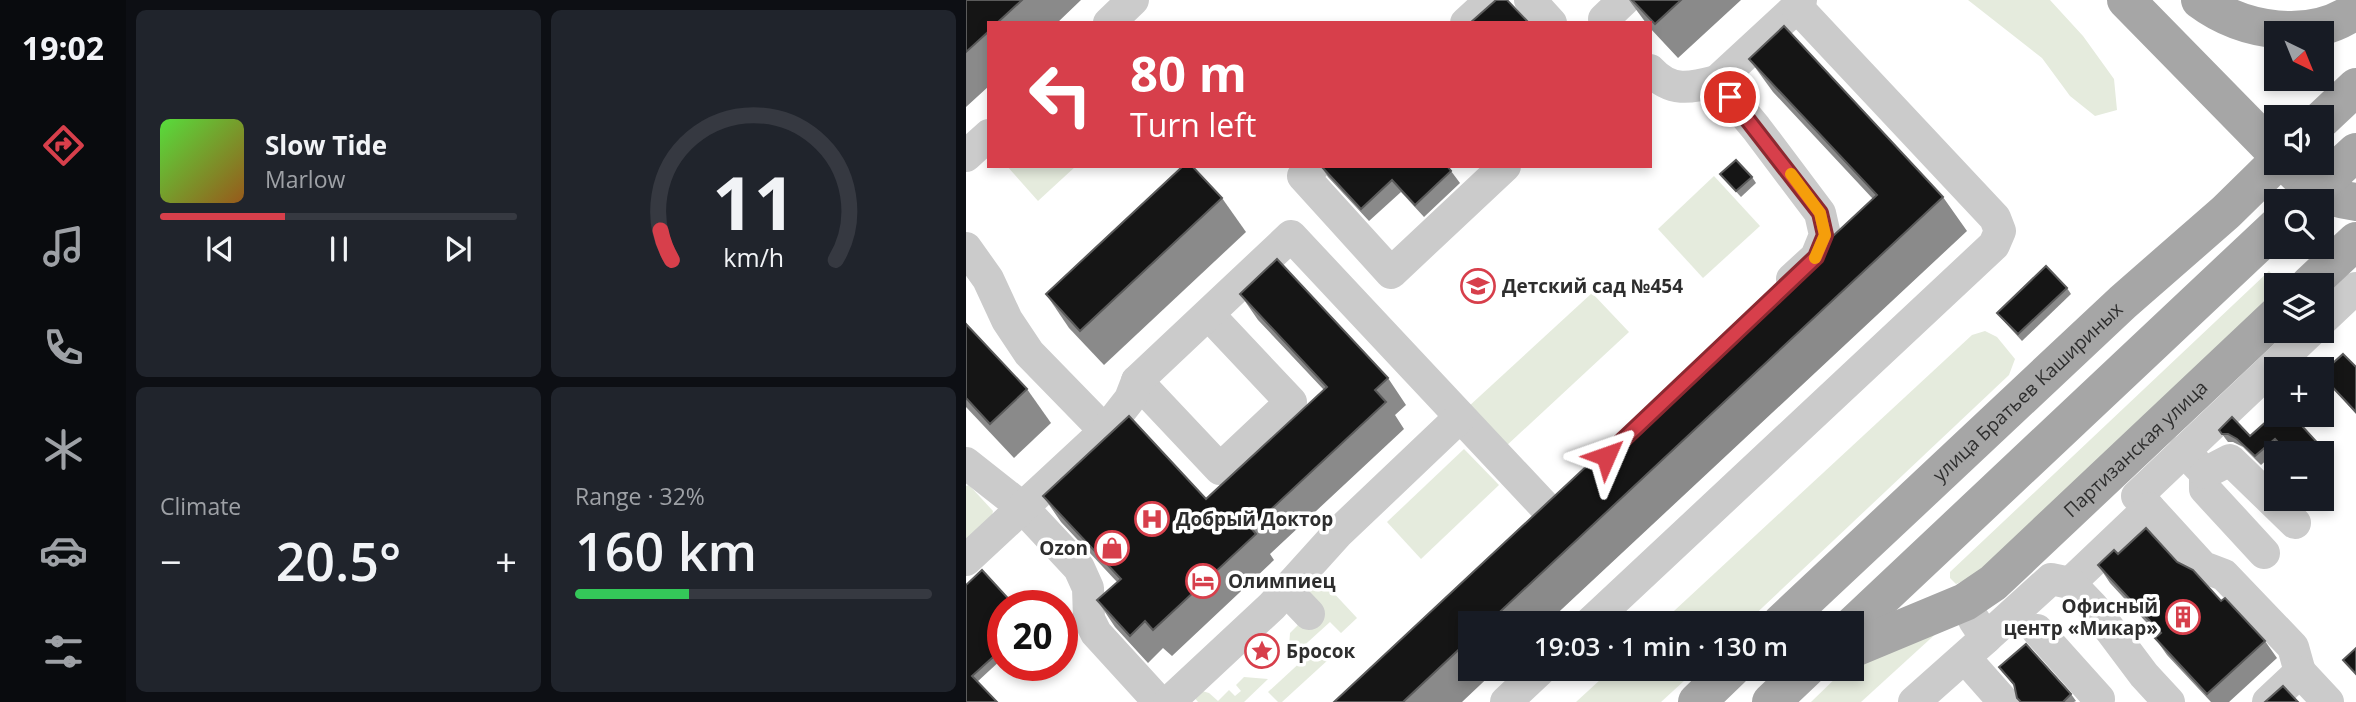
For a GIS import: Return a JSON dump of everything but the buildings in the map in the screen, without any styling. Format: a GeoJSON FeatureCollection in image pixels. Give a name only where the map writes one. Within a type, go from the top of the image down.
{"type":"FeatureCollection","features":[{"type":"Feature","properties":{"kind":"main road"},"geometry":{"type":"LineString","coordinates":[[2126,0],[2264,141]]}},
{"type":"Feature","properties":{"kind":"main road"},"geometry":{"type":"LineString","coordinates":[[2200,0],[2233,19],[2282,30],[2317,29],[2356,10]]}},
{"type":"Feature","properties":{"kind":"main road"},"geometry":{"type":"LineString","coordinates":[[2334,108],[2356,87]]}},
{"type":"Feature","properties":{"kind":"main road"},"geometry":{"type":"LineString","coordinates":[[2316,189],[2356,152]]}},
{"type":"Feature","properties":{"kind":"main road","name":"улица Братьев Кашириных"},"geometry":{"type":"LineString","coordinates":[[1794,611],[2123,302],[2226,212],[2264,175]]}},
{"type":"Feature","properties":{"kind":"main road"},"geometry":{"type":"LineString","coordinates":[[2334,199],[2356,202]]}},
{"type":"Feature","properties":{"kind":"main road"},"geometry":{"type":"LineString","coordinates":[[1864,615],[2264,238]]}},
{"type":"Feature","properties":{"kind":"main road"},"geometry":{"type":"LineString","coordinates":[[2337,302],[2356,242]]}},
{"type":"Feature","properties":{"kind":"main road","name":"Партизанская улица"},"geometry":{"type":"LineString","coordinates":[[1979,593],[2176,457],[2264,333]]}},
{"type":"Feature","properties":{"kind":"main road"},"geometry":{"type":"LineString","coordinates":[[1864,644],[1979,593]]}},
{"type":"Feature","properties":{"kind":"main road"},"geometry":{"type":"LineString","coordinates":[[1697,702],[1719,681]]}},
{"type":"Feature","properties":{"kind":"main road"},"geometry":{"type":"LineString","coordinates":[[1771,702],[1793,681]]}},
{"type":"Feature","properties":{"kind":"street"},"geometry":{"type":"LineString","coordinates":[[1111,21],[1133,0]]}},
{"type":"Feature","properties":{"kind":"street"},"geometry":{"type":"LineString","coordinates":[[1468,21],[1490,0]]}},
{"type":"Feature","properties":{"kind":"street"},"geometry":{"type":"LineString","coordinates":[[1530,0],[1549,21]]}},
{"type":"Feature","properties":{"kind":"street"},"geometry":{"type":"LineString","coordinates":[[1606,21],[1604,19],[1624,0]]}},
{"type":"Feature","properties":{"kind":"street"},"geometry":{"type":"LineString","coordinates":[[1603,611],[1994,245],[2000,231],[1996,218],[1799,3],[1717,81],[1686,89],[1659,79],[1652,72]]}},
{"type":"Feature","properties":{"kind":"street"},"geometry":{"type":"LineString","coordinates":[[1717,81],[1820,213],[1825,235],[1816,257],[1766,303]]}},
{"type":"Feature","properties":{"kind":"street"},"geometry":{"type":"LineString","coordinates":[[966,156],[987,137]]}},
{"type":"Feature","properties":{"kind":"street"},"geometry":{"type":"LineString","coordinates":[[1312,168],[1303,176],[1391,273],[1503,168]]}},
{"type":"Feature","properties":{"kind":"street"},"geometry":{"type":"LineString","coordinates":[[966,560],[1105,431],[1130,400],[1137,381],[1291,236],[1548,510]]}},
{"type":"Feature","properties":{"kind":"street"},"geometry":{"type":"LineString","coordinates":[[966,248],[988,279],[1007,320],[1029,352],[1105,431]]}},
{"type":"Feature","properties":{"kind":"street"},"geometry":{"type":"LineString","coordinates":[[1137,381],[1220,469],[1290,402],[1209,315]]}},
{"type":"Feature","properties":{"kind":"street"},"geometry":{"type":"LineString","coordinates":[[2298,343],[2137,496],[2203,567],[2224,575],[2293,647],[2300,672],[2328,702]]}},
{"type":"Feature","properties":{"kind":"street"},"geometry":{"type":"LineString","coordinates":[[1169,702],[1287,591],[1337,534],[1460,417]]}},
{"type":"Feature","properties":{"kind":"street"},"geometry":{"type":"LineString","coordinates":[[2176,457],[2230,460],[2295,523]]}},
{"type":"Feature","properties":{"kind":"street"},"geometry":{"type":"LineString","coordinates":[[2176,457],[2264,553]]}},
{"type":"Feature","properties":{"kind":"street"},"geometry":{"type":"LineString","coordinates":[[966,463],[1023,508],[1079,568],[1088,588],[1089,619],[1096,633],[1159,702]]}},
{"type":"Feature","properties":{"kind":"street"},"geometry":{"type":"LineString","coordinates":[[2070,583],[2149,508]]}},
{"type":"Feature","properties":{"kind":"street"},"geometry":{"type":"LineString","coordinates":[[1914,702],[2051,579],[2070,583],[2093,607],[2169,702]]}},
{"type":"Feature","properties":{"kind":"street"},"geometry":{"type":"LineString","coordinates":[[1287,591],[1310,614]]}},
{"type":"Feature","properties":{"kind":"street"},"geometry":{"type":"LineString","coordinates":[[1979,593],[1975,648],[2004,702]]}},
{"type":"Feature","properties":{"kind":"street"},"geometry":{"type":"LineString","coordinates":[[2037,631],[2099,699],[2096,702]]}},
{"type":"Feature","properties":{"kind":"street"},"geometry":{"type":"LineString","coordinates":[[2268,702],[2300,672]]}},
{"type":"Feature","properties":{"kind":"street"},"geometry":{"type":"LineString","coordinates":[[1506,702],[1528,681]]}},
{"type":"Feature","properties":{"kind":"shaded area"},"geometry":{"type":"Polygon","coordinates":[[[1968,0],[2050,0],[2083,36],[2114,79],[2117,110],[2095,116],[2070,96],[2042,58],[1968,0]]]}},
{"type":"Feature","properties":{"kind":"shaded area"},"geometry":{"type":"Polygon","coordinates":[[[1009,168],[1074,168],[1038,201],[1009,168]]]}},
{"type":"Feature","properties":{"kind":"shaded area"},"geometry":{"type":"Polygon","coordinates":[[[1714,176],[1760,226],[1703,278],[1658,229],[1714,176]]]}},
{"type":"Feature","properties":{"kind":"shaded area"},"geometry":{"type":"Polygon","coordinates":[[[2264,276],[2264,307],[1988,570],[1956,584],[1950,578],[1950,572],[2264,276]]]}},
{"type":"Feature","properties":{"kind":"shaded area"},"geometry":{"type":"Polygon","coordinates":[[[1592,293],[1629,332],[1505,447],[1468,407],[1592,293]]]}},
{"type":"Feature","properties":{"kind":"shaded area"},"geometry":{"type":"Polygon","coordinates":[[[1985,331],[1997,337],[2015,359],[2009,375],[1759,611],[1674,611],[1972,335],[1985,331]]]}},
{"type":"Feature","properties":{"kind":"shaded area"},"geometry":{"type":"Polygon","coordinates":[[[1464,449],[1499,485],[1421,559],[1387,522],[1464,449]]]}},
{"type":"Feature","properties":{"kind":"shaded area"},"geometry":{"type":"Polygon","coordinates":[[[969,485],[993,511],[988,533],[966,543],[966,486],[969,485]]]}},
{"type":"Feature","properties":{"kind":"shaded area"},"geometry":{"type":"Polygon","coordinates":[[[1315,573],[1357,618],[1341,633],[1330,622],[1288,660],[1290,633],[1316,607],[1305,590],[1315,573]]]}},
{"type":"Feature","properties":{"kind":"shaded area"},"geometry":{"type":"Polygon","coordinates":[[[1941,629],[1861,702],[1811,702],[1833,681],[1864,681],[1864,662],[1941,629]]]}},
{"type":"Feature","properties":{"kind":"shaded area"},"geometry":{"type":"Polygon","coordinates":[[[1318,646],[1329,659],[1282,702],[1278,702],[1268,692],[1318,646]]]}},
{"type":"Feature","properties":{"kind":"shaded area"},"geometry":{"type":"Polygon","coordinates":[[[1244,677],[1268,679],[1244,702],[1198,702],[1194,697],[1202,691],[1218,701],[1229,690],[1235,696],[1241,691],[1236,685],[1244,677]]]}},
{"type":"Feature","properties":{"kind":"shaded area"},"geometry":{"type":"Polygon","coordinates":[[[1599,681],[1684,681],[1661,702],[1576,702],[1599,681]]]}},
{"type":"Feature","properties":{"kind":"slow traffic"},"geometry":{"type":"LineString","coordinates":[[1791,174],[1820,213],[1825,235],[1815,258]]}},
{"type":"Feature","properties":{"kind":"place","name":"Детский сад №454"},"geometry":{"type":"Point","coordinates":[1478,286]}},
{"type":"Feature","properties":{"kind":"place","name":"Добрый Доктор"},"geometry":{"type":"Point","coordinates":[1152,519]}},
{"type":"Feature","properties":{"kind":"place","name":"Ozon"},"geometry":{"type":"Point","coordinates":[1112,548]}},
{"type":"Feature","properties":{"kind":"place","name":"Олимпиец"},"geometry":{"type":"Point","coordinates":[1203,581]}},
{"type":"Feature","properties":{"kind":"place","name":"Офисный центр «Микар»"},"geometry":{"type":"Point","coordinates":[2183,617]}},
{"type":"Feature","properties":{"kind":"place","name":"Бросок"},"geometry":{"type":"Point","coordinates":[1262,651]}},
{"type":"Feature","properties":{"kind":"route"},"geometry":{"type":"LineString","coordinates":[[1606,456],[1816,257],[1825,235],[1820,213],[1730,97]]}}]}
